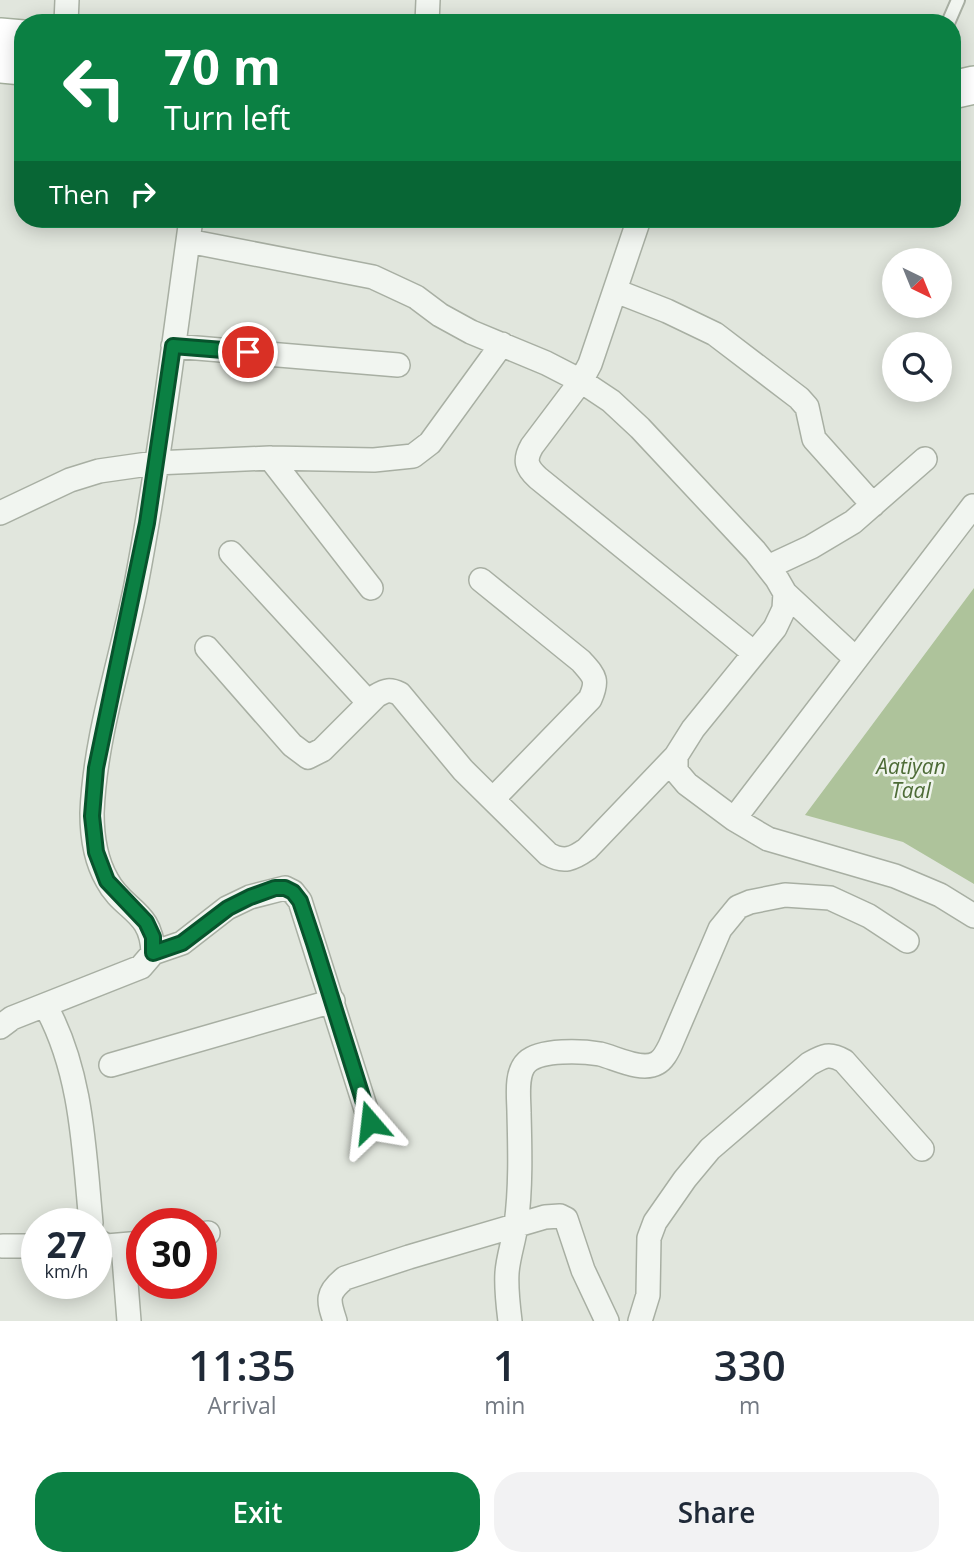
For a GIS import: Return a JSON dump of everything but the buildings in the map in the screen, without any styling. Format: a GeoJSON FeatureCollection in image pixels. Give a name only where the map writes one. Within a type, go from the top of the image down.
{"type":"FeatureCollection","features":[{"type":"Feature","properties":{"kind":"street"},"geometry":{"type":"LineString","coordinates":[[636,228],[598,343],[581,381],[532,446],[526,456],[527,465],[754,653]]}},
{"type":"Feature","properties":{"kind":"street"},"geometry":{"type":"LineString","coordinates":[[153,953],[153,937],[146,922],[107,881],[96,852],[92,816],[96,768],[135,588],[190,230],[373,277],[416,297],[440,315],[471,332],[581,381],[611,401],[640,428],[768,567],[785,593],[856,659]]}},
{"type":"Feature","properties":{"kind":"street"},"geometry":{"type":"LineString","coordinates":[[616,291],[715,334],[799,398],[807,407],[814,439],[873,505]]}},
{"type":"Feature","properties":{"kind":"street"},"geometry":{"type":"LineString","coordinates":[[0,513],[70,480],[99,471],[155,463],[270,458],[374,460],[414,456],[430,443],[502,344]]}},
{"type":"Feature","properties":{"kind":"street"},"geometry":{"type":"LineString","coordinates":[[173,346],[398,365]]}},
{"type":"Feature","properties":{"kind":"street"},"geometry":{"type":"LineString","coordinates":[[270,458],[371,588]]}},
{"type":"Feature","properties":{"kind":"street"},"geometry":{"type":"LineString","coordinates":[[768,567],[839,532],[925,459]]}},
{"type":"Feature","properties":{"kind":"street"},"geometry":{"type":"LineString","coordinates":[[734,819],[974,506]]}},
{"type":"Feature","properties":{"kind":"street"},"geometry":{"type":"LineString","coordinates":[[231,553],[369,703]]}},
{"type":"Feature","properties":{"kind":"street"},"geometry":{"type":"LineString","coordinates":[[481,580],[581,661],[594,676],[596,687],[590,699],[493,799]]}},
{"type":"Feature","properties":{"kind":"street"},"geometry":{"type":"LineString","coordinates":[[207,648],[292,745],[308,757],[323,750],[384,690],[400,694],[463,770],[548,854],[566,860],[587,849],[676,756],[693,730],[775,628],[784,609],[785,593]]}},
{"type":"Feature","properties":{"kind":"street"},"geometry":{"type":"LineString","coordinates":[[676,756],[676,771],[687,784],[734,819],[768,839],[895,876],[940,895],[974,916]]}},
{"type":"Feature","properties":{"kind":"street"},"geometry":{"type":"LineString","coordinates":[[0,1027],[12,1018],[141,967],[153,953],[182,943],[239,902],[275,888],[285,888],[293,892],[300,901],[370,1122]]}},
{"type":"Feature","properties":{"kind":"street"},"geometry":{"type":"LineString","coordinates":[[510,1321],[507,1272],[516,1225],[520,1166],[519,1095],[521,1072],[525,1063],[546,1054],[567,1052],[600,1054],[650,1066],[658,1062],[670,1046],[720,929],[738,907],[750,902],[785,895],[831,898],[869,916],[907,941]]}},
{"type":"Feature","properties":{"kind":"street"},"geometry":{"type":"LineString","coordinates":[[111,1065],[333,1001]]}},
{"type":"Feature","properties":{"kind":"street"},"geometry":{"type":"LineString","coordinates":[[45,1005],[63,1040],[74,1084],[92,1208]]}},
{"type":"Feature","properties":{"kind":"street"},"geometry":{"type":"LineString","coordinates":[[640,1321],[648,1295],[649,1238],[655,1223],[685,1178],[710,1149],[809,1064],[824,1055],[834,1055],[844,1061],[922,1149]]}},
{"type":"Feature","properties":{"kind":"street"},"geometry":{"type":"LineString","coordinates":[[335,1321],[329,1304],[330,1296],[334,1287],[345,1278],[516,1225],[560,1216],[566,1219],[583,1270],[607,1321]]}},
{"type":"Feature","properties":{"kind":"street"},"geometry":{"type":"LineString","coordinates":[[3,1246],[21,1246]]}},
{"type":"Feature","properties":{"kind":"street"},"geometry":{"type":"LineString","coordinates":[[129,1321],[130,1299]]}},
{"type":"Feature","properties":{"kind":"water","name":"Aatiyan Taal"},"geometry":{"type":"Polygon","coordinates":[[[974,588],[974,884],[903,842],[805,815],[974,588]]]}},
{"type":"Feature","properties":{"kind":"route"},"geometry":{"type":"LineString","coordinates":[[248,352],[173,346],[147,523],[96,768],[92,816],[96,852],[107,881],[146,922],[153,937],[153,953],[182,943],[228,908],[250,897],[275,888],[285,888],[293,892],[300,901],[370,1122]]}}]}
